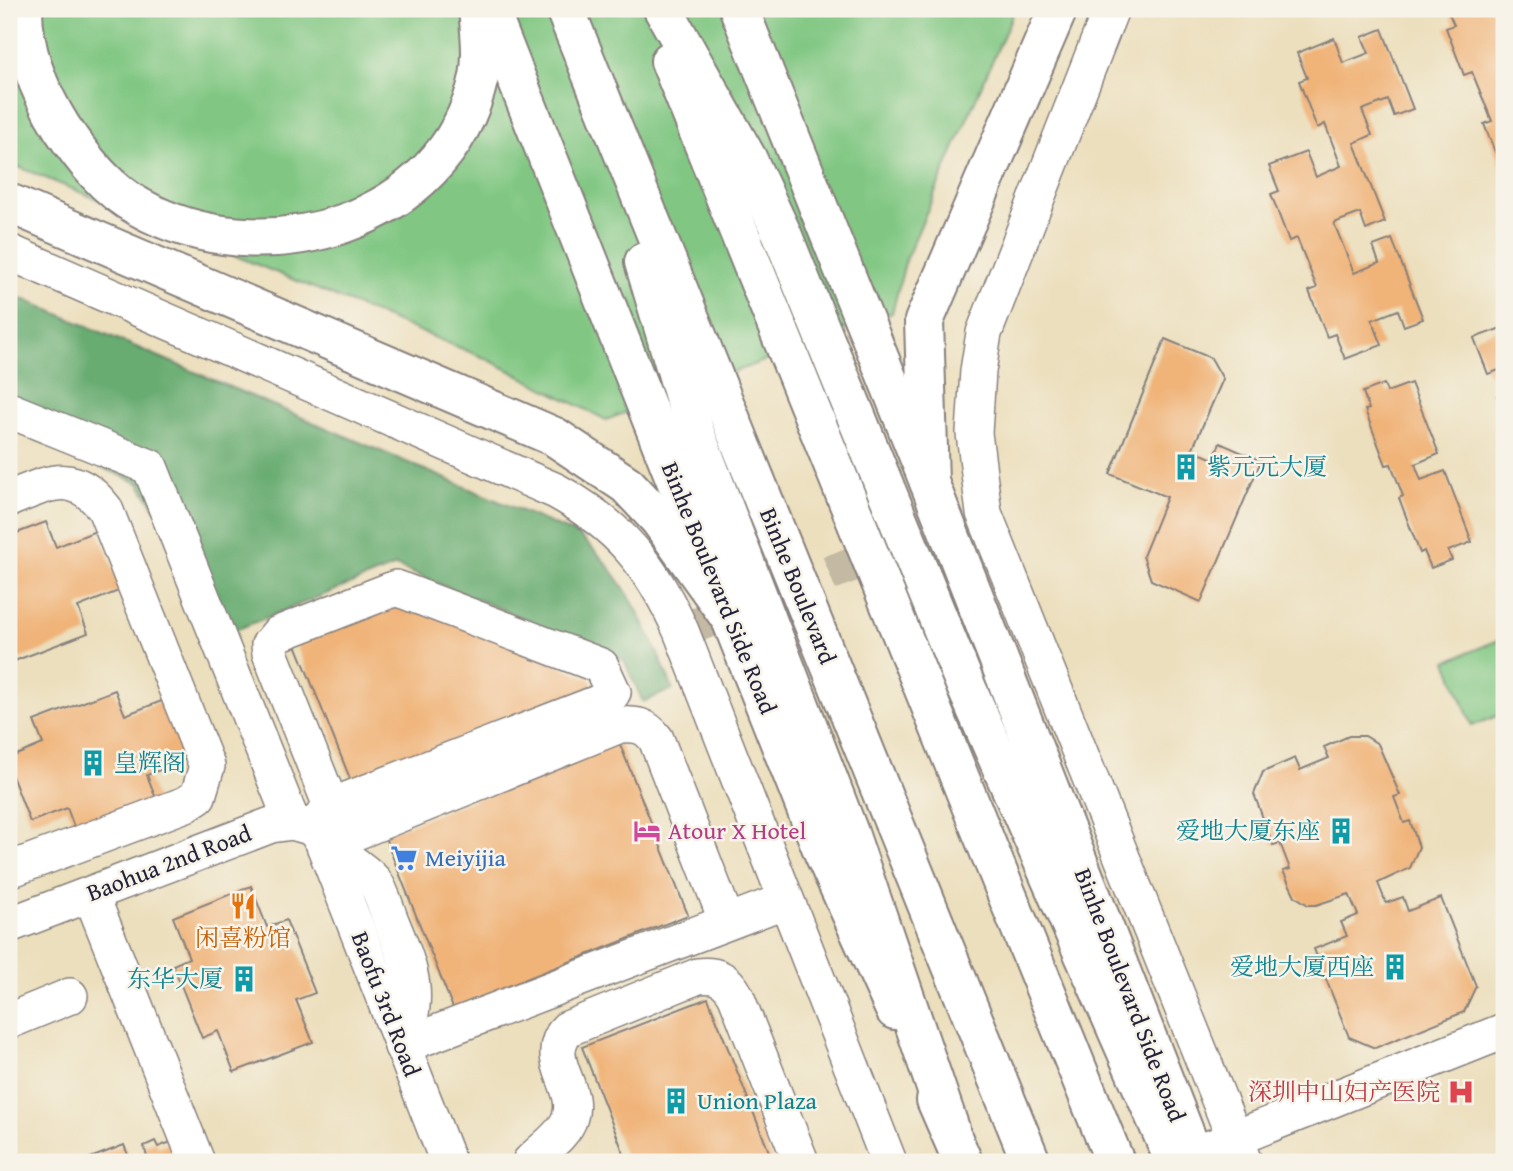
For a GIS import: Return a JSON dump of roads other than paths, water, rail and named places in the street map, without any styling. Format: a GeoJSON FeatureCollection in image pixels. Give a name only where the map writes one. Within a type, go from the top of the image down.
{"type":"FeatureCollection","features":[{"type":"Feature","properties":{"kind":"main road"},"geometry":{"type":"LineString","coordinates":[[23,9],[32,65],[50,109],[75,149],[103,180],[138,207],[170,222],[208,234],[247,240],[290,237],[362,217],[396,199],[424,175],[463,118],[478,78],[482,43],[478,9]]}},
{"type":"Feature","properties":{"kind":"main road","name":"Binhe Boulevard Side Road"},"geometry":{"type":"LineString","coordinates":[[489,9],[824,854],[956,1145]]}},
{"type":"Feature","properties":{"kind":"main road"},"geometry":{"type":"LineString","coordinates":[[649,9],[1115,1162]]}},
{"type":"Feature","properties":{"kind":"main road"},"geometry":{"type":"LineString","coordinates":[[663,9],[747,158],[782,234],[965,684],[1188,1160]]}},
{"type":"Feature","properties":{"kind":"main road","name":"Binhe Boulevard Side Road"},"geometry":{"type":"LineString","coordinates":[[739,9],[929,482],[1188,1160]]}},
{"type":"Feature","properties":{"kind":"main road"},"geometry":{"type":"LineString","coordinates":[[929,482],[924,321],[1058,9]]}},
{"type":"Feature","properties":{"kind":"main road"},"geometry":{"type":"LineString","coordinates":[[570,22],[694,430],[849,833],[956,1145]]}},
{"type":"Feature","properties":{"kind":"main road","name":"Binhe Boulevard"},"geometry":{"type":"LineString","coordinates":[[570,22],[1031,1162]]}},
{"type":"Feature","properties":{"kind":"main road"},"geometry":{"type":"LineString","coordinates":[[9,203],[555,437],[627,485],[659,519],[733,622]]}},
{"type":"Feature","properties":{"kind":"street"},"geometry":{"type":"LineString","coordinates":[[1111,9],[984,333],[975,404],[977,474],[984,513],[1240,1150]]}},
{"type":"Feature","properties":{"kind":"street"},"geometry":{"type":"LineString","coordinates":[[9,252],[556,491],[598,517],[635,550],[668,602],[889,1162]]}},
{"type":"Feature","properties":{"kind":"street"},"geometry":{"type":"LineString","coordinates":[[9,410],[150,467],[315,825]]}},
{"type":"Feature","properties":{"kind":"street"},"geometry":{"type":"LineString","coordinates":[[79,485],[95,445]]}},
{"type":"Feature","properties":{"kind":"street"},"geometry":{"type":"LineString","coordinates":[[9,499],[62,481],[79,485],[94,494],[105,509],[207,766],[205,781],[198,796],[186,804],[9,870]]}},
{"type":"Feature","properties":{"kind":"street"},"geometry":{"type":"LineString","coordinates":[[396,588],[601,666],[607,673],[613,692],[608,699],[315,825],[270,653],[269,645],[278,634],[396,588]]}},
{"type":"Feature","properties":{"kind":"street"},"geometry":{"type":"LineString","coordinates":[[315,825],[620,725],[636,724],[648,729],[656,739],[727,922]]}},
{"type":"Feature","properties":{"kind":"street","name":"Baohua 2nd Road"},"geometry":{"type":"LineString","coordinates":[[10,921],[271,825],[315,825]]}},
{"type":"Feature","properties":{"kind":"street","name":"Baofu 3rd Road"},"geometry":{"type":"LineString","coordinates":[[315,825],[448,1162]]}},
{"type":"Feature","properties":{"kind":"street"},"geometry":{"type":"LineString","coordinates":[[402,1046],[786,900]]}},
{"type":"Feature","properties":{"kind":"street"},"geometry":{"type":"LineString","coordinates":[[97,911],[197,1162]]}},
{"type":"Feature","properties":{"kind":"street"},"geometry":{"type":"LineString","coordinates":[[530,1162],[565,1129],[571,1116],[571,1100],[557,1063],[560,1038],[567,1029],[580,1021],[698,976],[712,974],[723,978],[736,996],[801,1162]]}},
{"type":"Feature","properties":{"kind":"street"},"geometry":{"type":"LineString","coordinates":[[9,1021],[70,996]]}},
{"type":"Feature","properties":{"kind":"street"},"geometry":{"type":"LineString","coordinates":[[1188,1160],[1240,1150],[1504,1031]]}},
{"type":"Feature","properties":{"kind":"tunnel"},"geometry":{"type":"LineString","coordinates":[[681,631],[984,513]]}},
{"type":"Feature","properties":{"kind":"place","name":"紫元元大厦"},"geometry":{"type":"Point","coordinates":[1186,467]}},
{"type":"Feature","properties":{"kind":"place","name":"皇辉阁"},"geometry":{"type":"Point","coordinates":[93,763]}},
{"type":"Feature","properties":{"kind":"place","name":"Atour X Hotel"},"geometry":{"type":"Point","coordinates":[647,831]}},
{"type":"Feature","properties":{"kind":"place","name":"爱地大厦东座"},"geometry":{"type":"Point","coordinates":[1341,831]}},
{"type":"Feature","properties":{"kind":"place","name":"Meiyijia"},"geometry":{"type":"Point","coordinates":[404,858]}},
{"type":"Feature","properties":{"kind":"place","name":"闲喜粉馆"},"geometry":{"type":"Point","coordinates":[243,906]}},
{"type":"Feature","properties":{"kind":"place","name":"爱地大厦西座"},"geometry":{"type":"Point","coordinates":[1395,967]}},
{"type":"Feature","properties":{"kind":"place","name":"东华大厦"},"geometry":{"type":"Point","coordinates":[244,979]}},
{"type":"Feature","properties":{"kind":"place","name":"深圳中山妇产医院"},"geometry":{"type":"Point","coordinates":[1461,1092]}},
{"type":"Feature","properties":{"kind":"place","name":"Union Plaza"},"geometry":{"type":"Point","coordinates":[676,1101]}}]}
